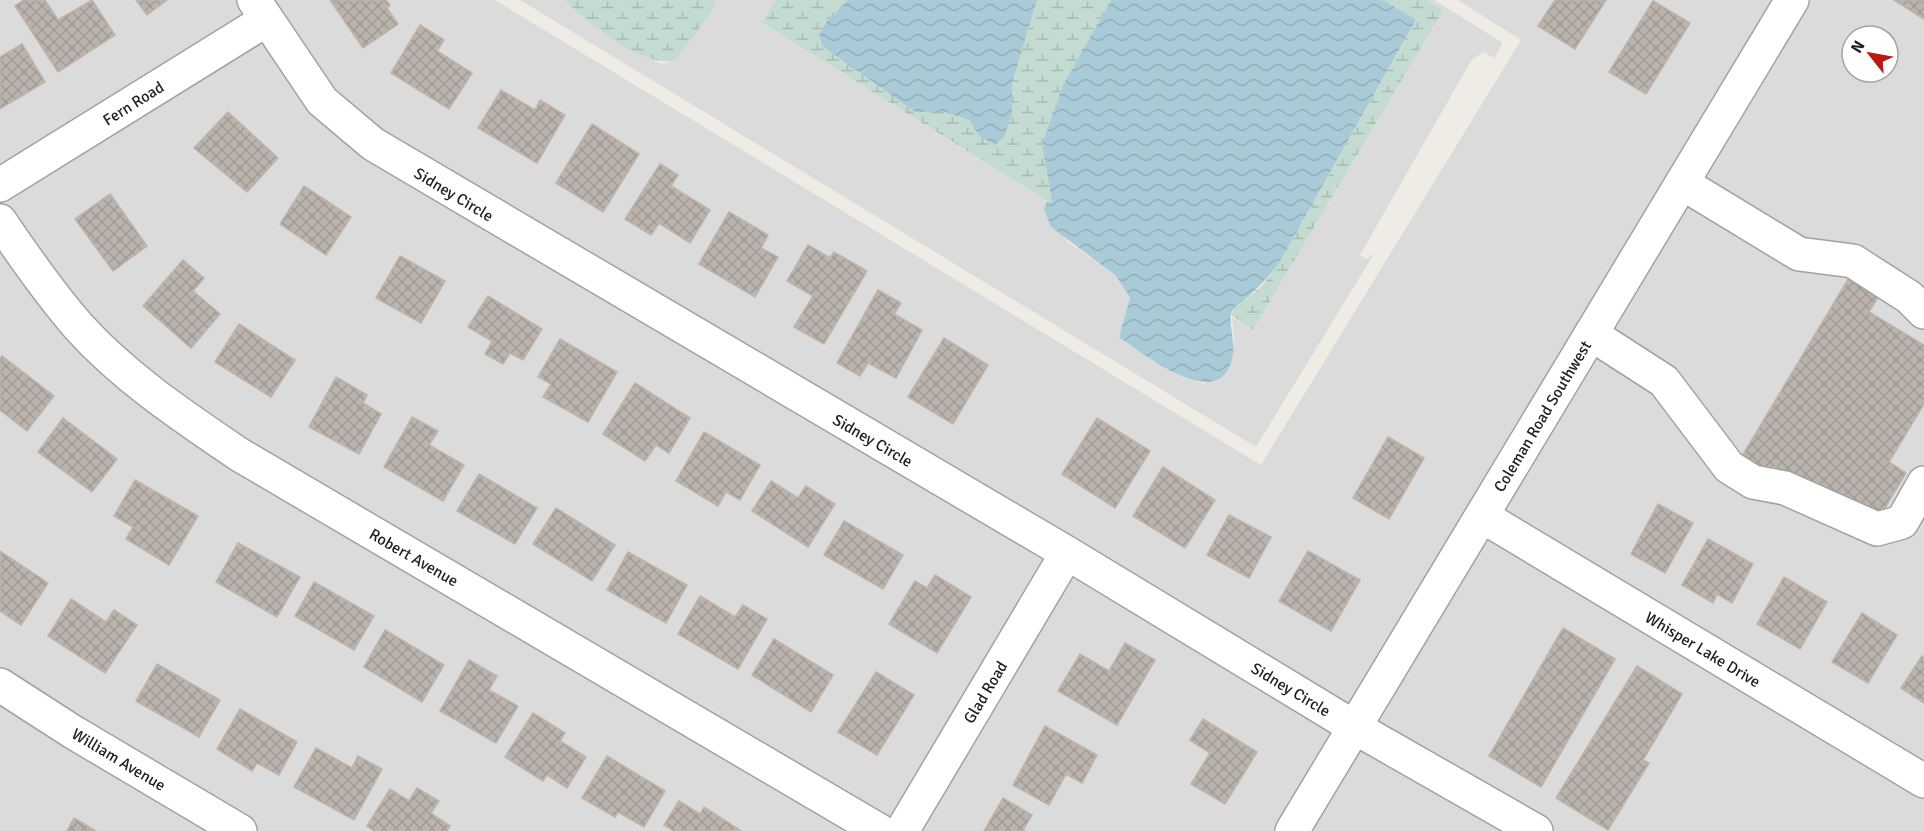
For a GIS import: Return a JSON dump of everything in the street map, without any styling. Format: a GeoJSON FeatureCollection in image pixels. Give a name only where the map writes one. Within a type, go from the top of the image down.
{"type":"FeatureCollection","features":[{"type":"Feature","properties":{"kind":"street","name":"Coleman Road Southwest"},"geometry":{"type":"LineString","coordinates":[[1292,831],[1792,0]]}},
{"type":"Feature","properties":{"kind":"street","name":"Fern Road"},"geometry":{"type":"LineString","coordinates":[[0,186],[260,10]]}},
{"type":"Feature","properties":{"kind":"street","name":"Sidney Circle"},"geometry":{"type":"LineString","coordinates":[[260,10],[322,101],[373,144],[1067,553],[1354,727],[1536,831]]}},
{"type":"Feature","properties":{"kind":"street"},"geometry":{"type":"LineString","coordinates":[[1682,183],[1799,254],[1853,261],[1909,297],[1924,312]]}},
{"type":"Feature","properties":{"kind":"street","name":"Robert Avenue"},"geometry":{"type":"LineString","coordinates":[[0,221],[38,275],[80,328],[134,378],[185,418],[240,455],[880,831]]}},
{"type":"Feature","properties":{"kind":"street"},"geometry":{"type":"LineString","coordinates":[[1591,334],[1664,381],[1729,468],[1753,482],[1785,488],[1877,529],[1902,522],[1924,483]]}},
{"type":"Feature","properties":{"kind":"street","name":"Whisper Lake Drive"},"geometry":{"type":"LineString","coordinates":[[1482,516],[1924,781]]}},
{"type":"Feature","properties":{"kind":"street","name":"Glad Road"},"geometry":{"type":"LineString","coordinates":[[902,831],[1067,553]]}},
{"type":"Feature","properties":{"kind":"street","name":"William Avenue"},"geometry":{"type":"LineString","coordinates":[[0,685],[240,831]]}},
{"type":"Feature","properties":{"kind":"shaded area"},"geometry":{"type":"Polygon","coordinates":[[[0,0],[495,0],[1261,465],[1521,40],[1458,0],[1924,0],[1924,831],[0,831],[0,0]]]}},
{"type":"Feature","properties":{"kind":"shaded area"},"geometry":{"type":"Polygon","coordinates":[[[520,0],[564,0],[631,51],[662,64],[675,61],[716,0],[776,0],[763,24],[1047,201],[1044,210],[1068,242],[1116,276],[1130,299],[1120,337],[1184,377],[1204,384],[1234,341],[1232,317],[1253,330],[1442,11],[1425,0],[1434,0],[1503,43],[1494,58],[1483,52],[1471,61],[1360,255],[1366,259],[1374,254],[1256,447],[520,0]]]}},
{"type":"Feature","properties":{"kind":"green space"},"geometry":{"type":"Polygon","coordinates":[[[564,0],[716,0],[710,14],[675,61],[661,61],[646,57],[616,41],[564,0]]]}},
{"type":"Feature","properties":{"kind":"green space"},"geometry":{"type":"Polygon","coordinates":[[[776,0],[848,0],[827,21],[819,34],[822,46],[915,112],[945,112],[969,120],[979,136],[1012,114],[1012,84],[1037,0],[1111,0],[1063,85],[1042,144],[1052,204],[762,23],[776,0]]]}},
{"type":"Feature","properties":{"kind":"green space"},"geometry":{"type":"Polygon","coordinates":[[[1383,0],[1425,0],[1443,10],[1253,330],[1231,315],[1235,308],[1261,287],[1278,265],[1416,21],[1383,0]]]}},
{"type":"Feature","properties":{"kind":"water"},"geometry":{"type":"Polygon","coordinates":[[[848,0],[1037,0],[1012,84],[1012,114],[1004,137],[995,145],[979,136],[969,120],[945,112],[915,112],[822,46],[819,34],[827,21],[848,0]]]}},
{"type":"Feature","properties":{"kind":"water"},"geometry":{"type":"Polygon","coordinates":[[[1111,0],[1383,0],[1416,20],[1278,265],[1232,312],[1232,359],[1224,375],[1212,381],[1197,381],[1180,375],[1162,366],[1119,337],[1130,298],[1116,276],[1051,227],[1044,209],[1047,201],[1052,203],[1042,144],[1063,85],[1111,0]]]}},
{"type":"Feature","properties":{"kind":"building"},"geometry":{"type":"Polygon","coordinates":[[[24,0],[45,0],[58,20],[92,0],[115,35],[58,72],[15,6],[24,0]]]}},
{"type":"Feature","properties":{"kind":"building"},"geometry":{"type":"Polygon","coordinates":[[[136,0],[167,0],[147,15],[136,0]]]}},
{"type":"Feature","properties":{"kind":"building"},"geometry":{"type":"Polygon","coordinates":[[[330,0],[386,0],[390,5],[387,8],[398,24],[363,48],[330,0]]]}},
{"type":"Feature","properties":{"kind":"building"},"geometry":{"type":"Polygon","coordinates":[[[1555,0],[1606,0],[1575,49],[1538,26],[1555,0]]]}},
{"type":"Feature","properties":{"kind":"building"},"geometry":{"type":"Polygon","coordinates":[[[1894,0],[1924,0],[1924,19],[1894,0]]]}},
{"type":"Feature","properties":{"kind":"building"},"geometry":{"type":"Polygon","coordinates":[[[1653,1],[1690,23],[1646,94],[1609,72],[1653,1]]]}},
{"type":"Feature","properties":{"kind":"building"},"geometry":{"type":"Polygon","coordinates":[[[420,25],[444,40],[437,51],[472,73],[449,109],[391,73],[420,25]]]}},
{"type":"Feature","properties":{"kind":"building"},"geometry":{"type":"Polygon","coordinates":[[[22,44],[45,82],[0,109],[0,57],[22,44]]]}},
{"type":"Feature","properties":{"kind":"building"},"geometry":{"type":"Polygon","coordinates":[[[501,90],[535,110],[540,100],[565,115],[537,163],[478,128],[501,90]]]}},
{"type":"Feature","properties":{"kind":"building"},"geometry":{"type":"Polygon","coordinates":[[[228,112],[278,158],[247,192],[194,148],[228,112]]]}},
{"type":"Feature","properties":{"kind":"building"},"geometry":{"type":"Polygon","coordinates":[[[592,124],[639,154],[603,212],[556,183],[592,124]]]}},
{"type":"Feature","properties":{"kind":"building"},"geometry":{"type":"Polygon","coordinates":[[[660,164],[678,175],[671,186],[710,210],[690,243],[659,223],[651,235],[625,219],[660,164]]]}},
{"type":"Feature","properties":{"kind":"building"},"geometry":{"type":"Polygon","coordinates":[[[304,186],[351,217],[326,255],[280,224],[304,186]]]}},
{"type":"Feature","properties":{"kind":"building"},"geometry":{"type":"Polygon","coordinates":[[[110,194],[147,246],[113,271],[75,219],[110,194]]]}},
{"type":"Feature","properties":{"kind":"building"},"geometry":{"type":"Polygon","coordinates":[[[729,212],[768,235],[761,248],[778,257],[755,297],[699,264],[729,212]]]}},
{"type":"Feature","properties":{"kind":"building"},"geometry":{"type":"Polygon","coordinates":[[[808,245],[830,258],[834,252],[867,271],[824,344],[794,327],[813,296],[787,281],[808,245]]]}},
{"type":"Feature","properties":{"kind":"building"},"geometry":{"type":"Polygon","coordinates":[[[400,256],[445,281],[421,323],[376,298],[400,256]]]}},
{"type":"Feature","properties":{"kind":"building"},"geometry":{"type":"Polygon","coordinates":[[[183,260],[204,278],[193,291],[220,314],[191,348],[143,306],[183,260]]]}},
{"type":"Feature","properties":{"kind":"building"},"geometry":{"type":"Polygon","coordinates":[[[1850,276],[1880,294],[1869,312],[1924,345],[1924,404],[1889,462],[1906,473],[1874,526],[1773,466],[1763,482],[1736,466],[1850,276]]]}},
{"type":"Feature","properties":{"kind":"building"},"geometry":{"type":"Polygon","coordinates":[[[878,290],[901,303],[894,314],[922,330],[896,378],[868,363],[860,376],[837,363],[878,290]]]}},
{"type":"Feature","properties":{"kind":"building"},"geometry":{"type":"Polygon","coordinates":[[[488,296],[542,329],[523,360],[510,353],[503,364],[485,354],[492,341],[468,327],[488,296]]]}},
{"type":"Feature","properties":{"kind":"building"},"geometry":{"type":"Polygon","coordinates":[[[239,324],[295,360],[271,397],[215,362],[239,324]]]}},
{"type":"Feature","properties":{"kind":"building"},"geometry":{"type":"Polygon","coordinates":[[[944,338],[988,365],[953,424],[908,397],[944,338]]]}},
{"type":"Feature","properties":{"kind":"building"},"geometry":{"type":"Polygon","coordinates":[[[560,339],[617,372],[588,422],[543,397],[551,384],[538,377],[560,339]]]}},
{"type":"Feature","properties":{"kind":"building"},"geometry":{"type":"Polygon","coordinates":[[[2,356],[54,396],[27,431],[0,410],[0,359],[2,356]]]}},
{"type":"Feature","properties":{"kind":"building"},"geometry":{"type":"Polygon","coordinates":[[[336,377],[367,395],[363,403],[381,414],[359,454],[309,427],[336,377]]]}},
{"type":"Feature","properties":{"kind":"building"},"geometry":{"type":"Polygon","coordinates":[[[635,383],[690,418],[669,453],[656,445],[645,461],[603,434],[635,383]]]}},
{"type":"Feature","properties":{"kind":"building"},"geometry":{"type":"Polygon","coordinates":[[[412,417],[438,431],[429,445],[464,465],[443,501],[384,467],[412,417]]]}},
{"type":"Feature","properties":{"kind":"building"},"geometry":{"type":"Polygon","coordinates":[[[63,418],[117,459],[92,492],[38,452],[63,418]]]}},
{"type":"Feature","properties":{"kind":"building"},"geometry":{"type":"Polygon","coordinates":[[[1097,418],[1150,451],[1115,508],[1062,474],[1097,418]]]}},
{"type":"Feature","properties":{"kind":"building"},"geometry":{"type":"Polygon","coordinates":[[[704,432],[760,465],[740,500],[726,492],[718,506],[676,481],[704,432]]]}},
{"type":"Feature","properties":{"kind":"building"},"geometry":{"type":"Polygon","coordinates":[[[1388,437],[1424,458],[1389,519],[1353,498],[1388,437]]]}},
{"type":"Feature","properties":{"kind":"building"},"geometry":{"type":"Polygon","coordinates":[[[1163,467],[1215,500],[1185,548],[1133,516],[1163,467]]]}},
{"type":"Feature","properties":{"kind":"building"},"geometry":{"type":"Polygon","coordinates":[[[479,474],[537,508],[515,544],[457,511],[479,474]]]}},
{"type":"Feature","properties":{"kind":"building"},"geometry":{"type":"Polygon","coordinates":[[[135,480],[198,516],[169,565],[126,539],[133,527],[114,516],[135,480]]]}},
{"type":"Feature","properties":{"kind":"building"},"geometry":{"type":"Polygon","coordinates":[[[771,481],[798,498],[806,486],[835,504],[808,547],[752,511],[771,481]]]}},
{"type":"Feature","properties":{"kind":"building"},"geometry":{"type":"Polygon","coordinates":[[[1658,504],[1693,523],[1665,573],[1631,554],[1658,504]]]}},
{"type":"Feature","properties":{"kind":"building"},"geometry":{"type":"Polygon","coordinates":[[[556,508],[615,545],[592,581],[533,544],[556,508]]]}},
{"type":"Feature","properties":{"kind":"building"},"geometry":{"type":"Polygon","coordinates":[[[1229,515],[1271,537],[1249,578],[1207,555],[1229,515]]]}},
{"type":"Feature","properties":{"kind":"building"},"geometry":{"type":"Polygon","coordinates":[[[844,521],[903,555],[883,589],[824,555],[844,521]]]}},
{"type":"Feature","properties":{"kind":"building"},"geometry":{"type":"Polygon","coordinates":[[[1708,539],[1753,564],[1732,603],[1717,594],[1713,603],[1682,585],[1708,539]]]}},
{"type":"Feature","properties":{"kind":"building"},"geometry":{"type":"Polygon","coordinates":[[[238,543],[300,577],[277,617],[216,582],[238,543]]]}},
{"type":"Feature","properties":{"kind":"building"},"geometry":{"type":"Polygon","coordinates":[[[0,551],[48,583],[21,625],[0,611],[0,551]]]}},
{"type":"Feature","properties":{"kind":"building"},"geometry":{"type":"Polygon","coordinates":[[[1308,551],[1360,580],[1331,631],[1279,601],[1308,551]]]}},
{"type":"Feature","properties":{"kind":"building"},"geometry":{"type":"Polygon","coordinates":[[[628,552],[687,585],[666,623],[607,590],[628,552]]]}},
{"type":"Feature","properties":{"kind":"building"},"geometry":{"type":"Polygon","coordinates":[[[935,575],[971,597],[937,653],[889,624],[915,581],[927,588],[935,575]]]}},
{"type":"Feature","properties":{"kind":"building"},"geometry":{"type":"Polygon","coordinates":[[[1784,577],[1827,602],[1800,649],[1757,624],[1784,577]]]}},
{"type":"Feature","properties":{"kind":"building"},"geometry":{"type":"Polygon","coordinates":[[[314,582],[374,616],[354,650],[295,616],[314,582]]]}},
{"type":"Feature","properties":{"kind":"building"},"geometry":{"type":"Polygon","coordinates":[[[700,596],[735,617],[743,605],[767,619],[738,669],[678,634],[700,596]]]}},
{"type":"Feature","properties":{"kind":"building"},"geometry":{"type":"Polygon","coordinates":[[[71,599],[106,622],[114,610],[137,625],[105,673],[48,636],[71,599]]]}},
{"type":"Feature","properties":{"kind":"building"},"geometry":{"type":"Polygon","coordinates":[[[1862,613],[1897,635],[1868,683],[1832,662],[1862,613]]]}},
{"type":"Feature","properties":{"kind":"building"},"geometry":{"type":"Polygon","coordinates":[[[1563,628],[1615,659],[1541,787],[1489,756],[1563,628]]]}},
{"type":"Feature","properties":{"kind":"building"},"geometry":{"type":"Polygon","coordinates":[[[385,630],[444,665],[422,702],[364,667],[385,630]]]}},
{"type":"Feature","properties":{"kind":"building"},"geometry":{"type":"Polygon","coordinates":[[[774,639],[833,675],[811,712],[752,675],[774,639]]]}},
{"type":"Feature","properties":{"kind":"building"},"geometry":{"type":"Polygon","coordinates":[[[1125,643],[1155,660],[1117,725],[1058,691],[1080,654],[1109,671],[1125,643]]]}},
{"type":"Feature","properties":{"kind":"building"},"geometry":{"type":"Polygon","coordinates":[[[1922,656],[1924,658],[1924,703],[1901,688],[1922,656]]]}},
{"type":"Feature","properties":{"kind":"building"},"geometry":{"type":"Polygon","coordinates":[[[469,660],[497,676],[489,690],[518,706],[496,743],[440,711],[469,660]]]}},
{"type":"Feature","properties":{"kind":"building"},"geometry":{"type":"Polygon","coordinates":[[[157,664],[220,700],[199,737],[136,701],[157,664]]]}},
{"type":"Feature","properties":{"kind":"building"},"geometry":{"type":"Polygon","coordinates":[[[1637,666],[1682,694],[1643,760],[1649,763],[1608,830],[1556,798],[1637,666]]]}},
{"type":"Feature","properties":{"kind":"building"},"geometry":{"type":"Polygon","coordinates":[[[876,672],[914,695],[877,755],[838,732],[876,672]]]}},
{"type":"Feature","properties":{"kind":"building"},"geometry":{"type":"Polygon","coordinates":[[[240,709],[297,742],[279,775],[257,763],[252,771],[217,749],[240,709]]]}},
{"type":"Feature","properties":{"kind":"building"},"geometry":{"type":"Polygon","coordinates":[[[533,713],[565,733],[560,741],[586,757],[567,788],[547,775],[543,781],[505,757],[533,713]]]}},
{"type":"Feature","properties":{"kind":"building"},"geometry":{"type":"Polygon","coordinates":[[[1203,719],[1257,752],[1225,804],[1191,784],[1210,753],[1190,740],[1203,719]]]}},
{"type":"Feature","properties":{"kind":"building"},"geometry":{"type":"Polygon","coordinates":[[[1045,726],[1097,755],[1082,783],[1066,774],[1049,805],[1013,785],[1045,726]]]}},
{"type":"Feature","properties":{"kind":"building"},"geometry":{"type":"Polygon","coordinates":[[[316,748],[352,768],[358,756],[382,769],[354,820],[294,787],[316,748]]]}},
{"type":"Feature","properties":{"kind":"building"},"geometry":{"type":"Polygon","coordinates":[[[607,756],[665,791],[644,827],[618,812],[615,817],[582,798],[607,756]]]}},
{"type":"Feature","properties":{"kind":"building"},"geometry":{"type":"Polygon","coordinates":[[[417,788],[439,801],[431,813],[450,826],[447,831],[374,831],[367,826],[390,789],[409,801],[417,788]]]}},
{"type":"Feature","properties":{"kind":"building"},"geometry":{"type":"Polygon","coordinates":[[[1003,798],[1032,815],[1023,830],[1025,831],[984,831],[1003,798]]]}},
{"type":"Feature","properties":{"kind":"building"},"geometry":{"type":"Polygon","coordinates":[[[679,801],[700,814],[704,807],[740,830],[674,831],[664,825],[679,801]]]}},
{"type":"Feature","properties":{"kind":"building"},"geometry":{"type":"Polygon","coordinates":[[[74,818],[96,831],[67,831],[74,818]]]}}]}
